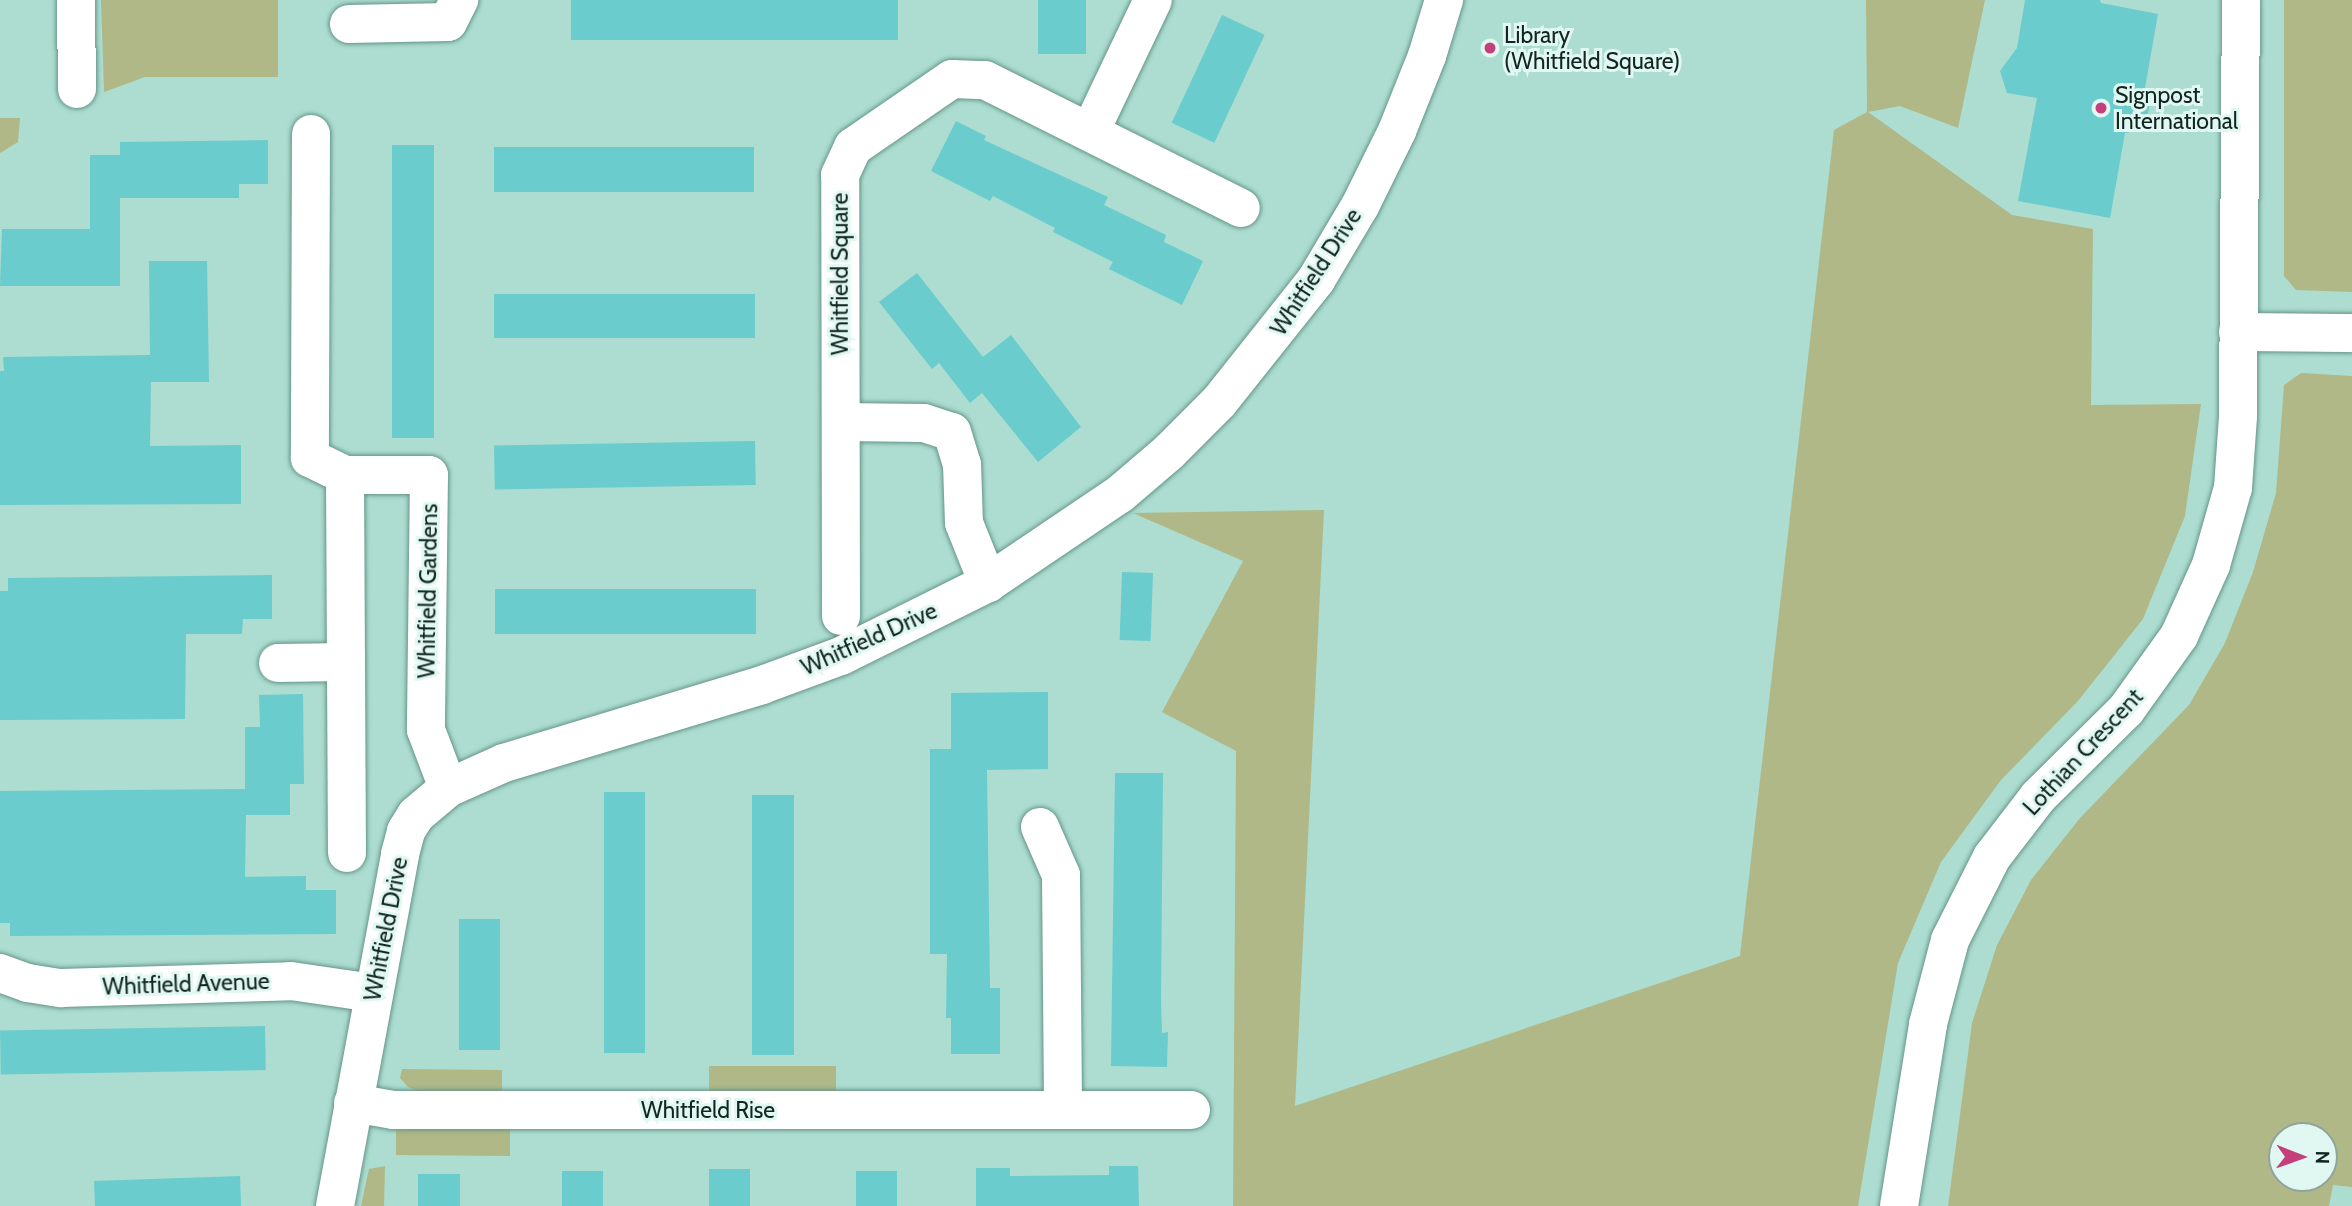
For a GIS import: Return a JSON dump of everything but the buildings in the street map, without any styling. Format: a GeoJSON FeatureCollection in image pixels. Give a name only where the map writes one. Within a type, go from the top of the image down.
{"type":"FeatureCollection","features":[{"type":"Feature","properties":{"kind":"street"},"geometry":{"type":"LineString","coordinates":[[76,0],[77,89]]}},
{"type":"Feature","properties":{"kind":"street"},"geometry":{"type":"LineString","coordinates":[[349,24],[448,22],[459,0]]}},
{"type":"Feature","properties":{"kind":"street"},"geometry":{"type":"LineString","coordinates":[[1090,132],[1153,0]]}},
{"type":"Feature","properties":{"kind":"street","name":"Whitfield Drive"},"geometry":{"type":"LineString","coordinates":[[335,1206],[373,993],[406,831],[416,815],[448,788],[504,764],[762,685],[819,664],[988,583],[1129,486],[1219,402],[1268,344],[1316,280],[1360,206],[1397,131],[1427,56],[1444,0]]}},
{"type":"Feature","properties":{"kind":"street","name":"Lothian Crescent"},"geometry":{"type":"LineString","coordinates":[[1899,1206],[1928,1024],[1950,940],[1992,857],[2038,797],[2126,710],[2179,636],[2211,565],[2233,488],[2238,332],[2241,0]]}},
{"type":"Feature","properties":{"kind":"street","name":"Whitfield Square"},"geometry":{"type":"LineString","coordinates":[[841,616],[840,175],[853,147],[952,79],[985,80],[1241,208]]}},
{"type":"Feature","properties":{"kind":"street","name":"Whitfield Gardens"},"geometry":{"type":"LineString","coordinates":[[311,134],[310,458],[345,475],[429,475],[426,730],[448,788]]}},
{"type":"Feature","properties":{"kind":"street"},"geometry":{"type":"LineString","coordinates":[[2238,332],[2352,333]]}},
{"type":"Feature","properties":{"kind":"street"},"geometry":{"type":"LineString","coordinates":[[841,422],[924,423],[952,432],[962,464],[964,523],[988,583]]}},
{"type":"Feature","properties":{"kind":"street"},"geometry":{"type":"LineString","coordinates":[[345,475],[346,853]]}},
{"type":"Feature","properties":{"kind":"street"},"geometry":{"type":"LineString","coordinates":[[278,663],[346,662]]}},
{"type":"Feature","properties":{"kind":"street"},"geometry":{"type":"LineString","coordinates":[[1040,827],[1061,875],[1063,1110]]}},
{"type":"Feature","properties":{"kind":"street","name":"Whitfield Avenue"},"geometry":{"type":"LineString","coordinates":[[0,972],[28,983],[61,988],[291,981],[373,993]]}},
{"type":"Feature","properties":{"kind":"street","name":"Whitfield Rise"},"geometry":{"type":"LineString","coordinates":[[353,1103],[406,1111],[1191,1110]]}},
{"type":"Feature","properties":{"kind":"green space"},"geometry":{"type":"Polygon","coordinates":[[[101,0],[278,0],[278,77],[145,77],[104,92],[101,0]]]}},
{"type":"Feature","properties":{"kind":"green space"},"geometry":{"type":"Polygon","coordinates":[[[1866,0],[1985,0],[1958,128],[1900,106],[1868,112],[2012,215],[2093,229],[2091,405],[2201,404],[2185,516],[2143,619],[2078,701],[2001,780],[1941,862],[1898,963],[1858,1206],[1233,1206],[1236,751],[1162,712],[1243,561],[1133,513],[1324,510],[1295,1106],[1740,956],[1834,130],[1867,112],[1866,0]]]}},
{"type":"Feature","properties":{"kind":"green space"},"geometry":{"type":"Polygon","coordinates":[[[2284,0],[2352,0],[2352,292],[2296,290],[2284,276],[2284,0]]]}},
{"type":"Feature","properties":{"kind":"green space"},"geometry":{"type":"Polygon","coordinates":[[[0,118],[20,118],[18,142],[0,153],[0,118]]]}},
{"type":"Feature","properties":{"kind":"green space"},"geometry":{"type":"Polygon","coordinates":[[[2301,373],[2352,376],[2352,1187],[2338,1186],[2338,1122],[2268,1122],[2268,1192],[2332,1192],[2329,1206],[1948,1206],[1972,1023],[1997,945],[2031,880],[2080,818],[2189,705],[2225,643],[2253,572],[2276,493],[2284,385],[2301,373]]]}},
{"type":"Feature","properties":{"kind":"green space"},"geometry":{"type":"Polygon","coordinates":[[[709,1066],[836,1066],[836,1092],[709,1092],[709,1066]]]}},
{"type":"Feature","properties":{"kind":"green space"},"geometry":{"type":"Polygon","coordinates":[[[402,1069],[502,1070],[502,1093],[421,1092],[408,1087],[400,1078],[402,1069]]]}},
{"type":"Feature","properties":{"kind":"green space"},"geometry":{"type":"Polygon","coordinates":[[[510,1128],[510,1156],[396,1155],[396,1130],[510,1128]]]}},
{"type":"Feature","properties":{"kind":"green space"},"geometry":{"type":"Polygon","coordinates":[[[385,1166],[384,1206],[361,1206],[369,1169],[385,1166]]]}},
{"type":"Feature","properties":{"kind":"place","name":"Library (Whitfield Square)"},"geometry":{"type":"Point","coordinates":[1490,48]}},
{"type":"Feature","properties":{"kind":"place","name":"Signpost International"},"geometry":{"type":"Point","coordinates":[2101,108]}}]}
